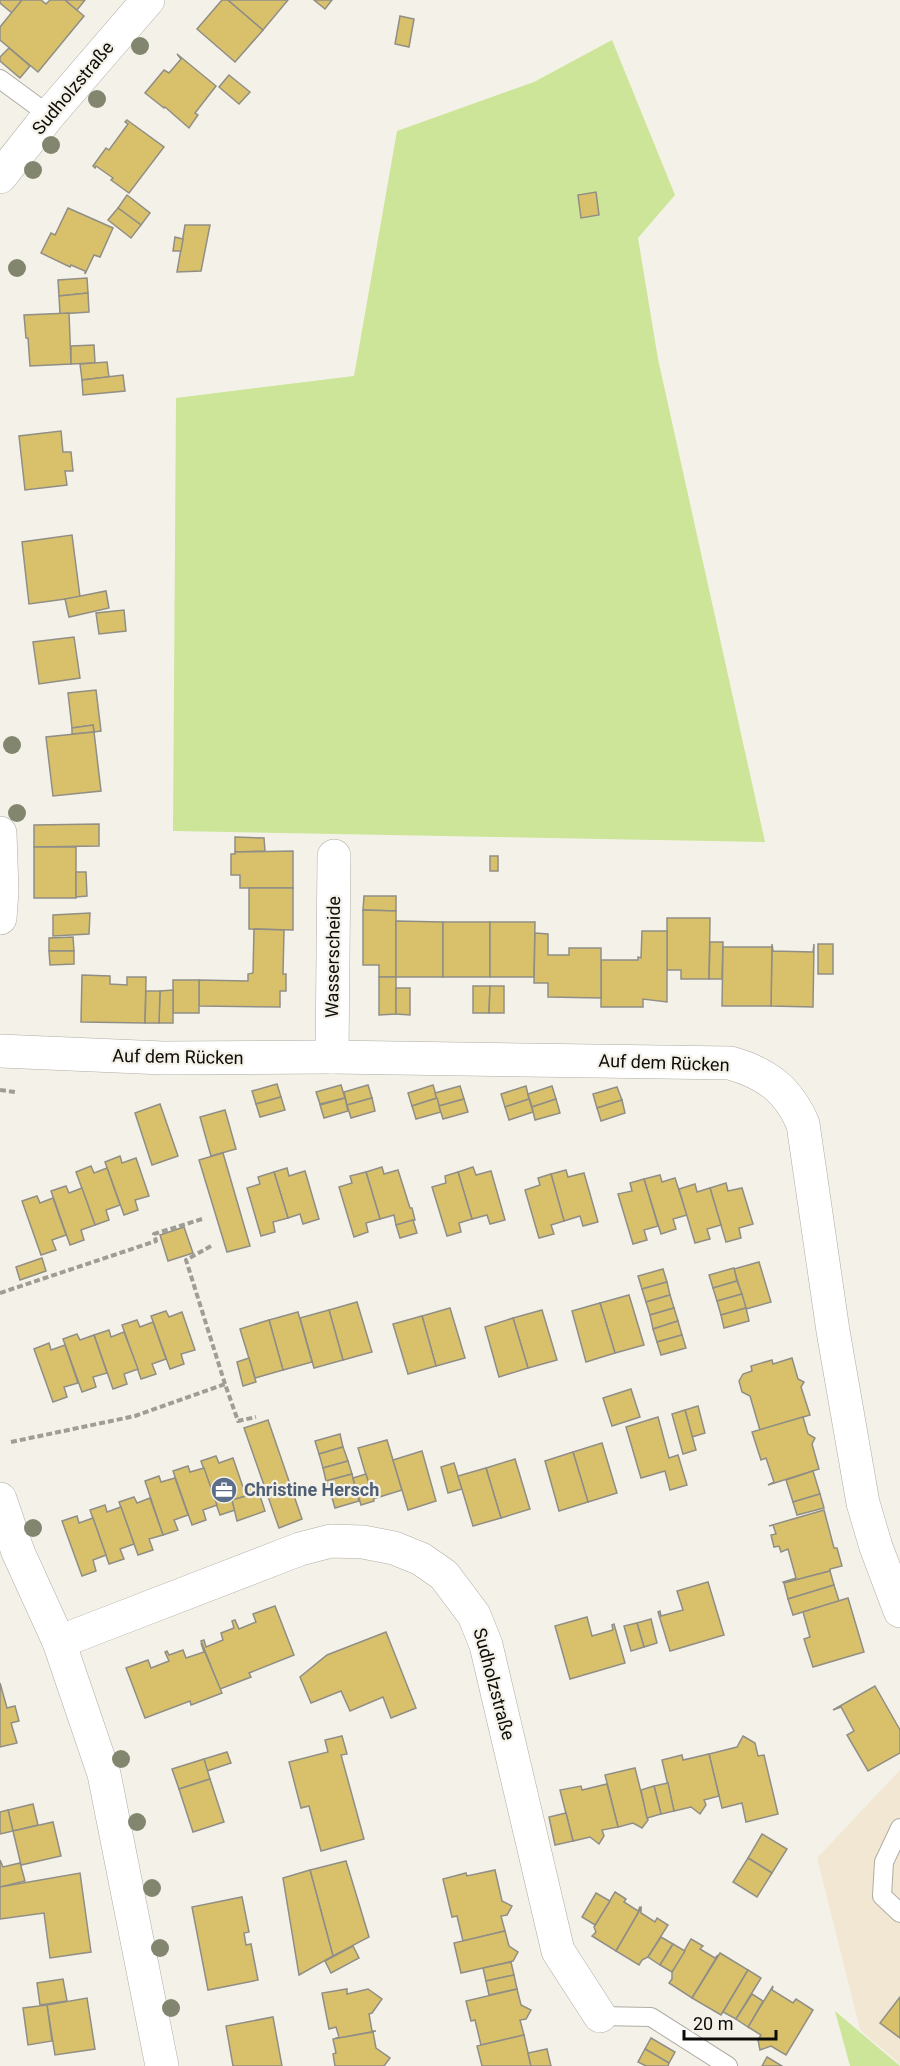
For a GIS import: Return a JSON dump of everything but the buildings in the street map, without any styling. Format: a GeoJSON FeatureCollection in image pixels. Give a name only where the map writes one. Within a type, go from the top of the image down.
{"type":"FeatureCollection","features":[{"type":"Feature","properties":{"kind":"street","name":"Sudholzstraße"},"geometry":{"type":"LineString","coordinates":[[0,177],[49,115],[148,0]]}},
{"type":"Feature","properties":{"kind":"street"},"geometry":{"type":"LineString","coordinates":[[0,833],[2,891],[0,918]]}},
{"type":"Feature","properties":{"kind":"street","name":"Wasserscheide"},"geometry":{"type":"LineString","coordinates":[[332,1057],[334,856]]}},
{"type":"Feature","properties":{"kind":"street","name":"Auf dem Rücken"},"geometry":{"type":"LineString","coordinates":[[0,1051],[163,1058],[332,1057],[729,1063],[753,1070],[777,1085],[793,1102],[803,1124],[833,1331],[863,1503],[876,1547],[900,1611]]}},
{"type":"Feature","properties":{"kind":"street"},"geometry":{"type":"LineString","coordinates":[[0,1499],[18,1552],[59,1642],[104,1774],[162,2066]]}},
{"type":"Feature","properties":{"kind":"street","name":"Sudholzstraße"},"geometry":{"type":"LineString","coordinates":[[59,1642],[300,1549],[331,1541],[363,1542],[394,1548],[421,1559],[444,1575],[474,1615],[486,1645],[558,1951],[600,2016]]}},
{"type":"Feature","properties":{"kind":"lane"},"geometry":{"type":"LineString","coordinates":[[0,79],[49,115]]}},
{"type":"Feature","properties":{"kind":"lane"},"geometry":{"type":"LineString","coordinates":[[900,1828],[884,1862],[882,1896],[900,1913]]}},
{"type":"Feature","properties":{"kind":"lane"},"geometry":{"type":"LineString","coordinates":[[600,2016],[651,2017],[728,2066]]}},
{"type":"Feature","properties":{"kind":"path"},"geometry":{"type":"LineString","coordinates":[[0,1090],[15,1092]]}},
{"type":"Feature","properties":{"kind":"path"},"geometry":{"type":"LineString","coordinates":[[0,1293],[156,1240],[154,1234],[202,1219]]}},
{"type":"Feature","properties":{"kind":"path"},"geometry":{"type":"LineString","coordinates":[[211,1246],[186,1260],[238,1421],[256,1417]]}},
{"type":"Feature","properties":{"kind":"path"},"geometry":{"type":"LineString","coordinates":[[11,1442],[135,1416],[225,1384]]}},
{"type":"Feature","properties":{"kind":"shaded area"},"geometry":{"type":"Polygon","coordinates":[[[900,1770],[900,2064],[860,2030],[817,1858],[900,1770]]]}},
{"type":"Feature","properties":{"kind":"green space"},"geometry":{"type":"Polygon","coordinates":[[[612,40],[675,195],[638,238],[658,359],[765,842],[173,831],[176,398],[354,376],[397,131],[534,82],[612,40]]]}},
{"type":"Feature","properties":{"kind":"green space"},"geometry":{"type":"Polygon","coordinates":[[[835,2011],[900,2066],[850,2066],[835,2011]]]}},
{"type":"Feature","properties":{"kind":"place","name":"Christine Hersch"},"geometry":{"type":"Point","coordinates":[224,1490]}}]}
